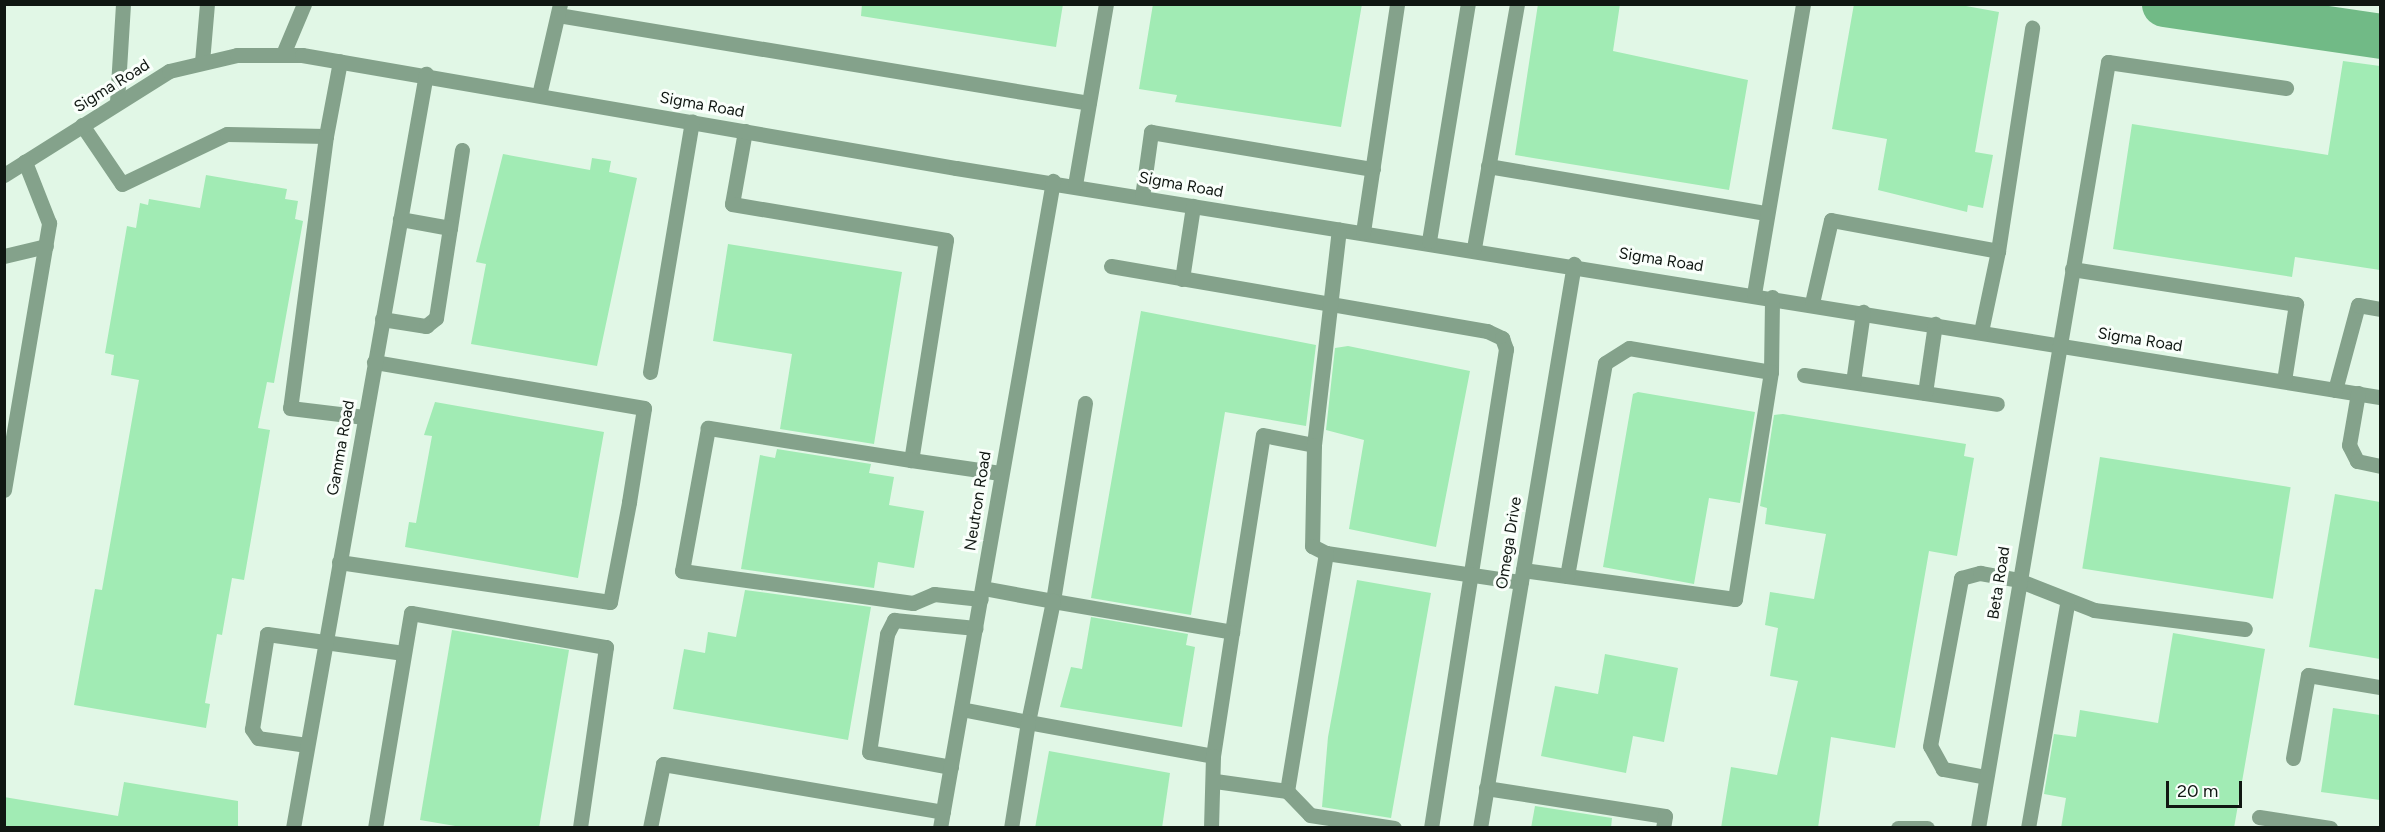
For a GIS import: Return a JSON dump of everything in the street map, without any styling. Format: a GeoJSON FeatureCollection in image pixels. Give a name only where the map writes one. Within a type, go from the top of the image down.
{"type":"FeatureCollection","features":[{"type":"Feature","properties":{"kind":"street"},"geometry":{"type":"LineString","coordinates":[[117,102],[123,4]]}},
{"type":"Feature","properties":{"kind":"street"},"geometry":{"type":"LineString","coordinates":[[202,62],[207,4]]}},
{"type":"Feature","properties":{"kind":"street"},"geometry":{"type":"LineString","coordinates":[[282,54],[304,4]]}},
{"type":"Feature","properties":{"kind":"street"},"geometry":{"type":"LineString","coordinates":[[1075,185],[1106,4]]}},
{"type":"Feature","properties":{"kind":"street"},"geometry":{"type":"LineString","coordinates":[[1363,232],[1397,4]]}},
{"type":"Feature","properties":{"kind":"street"},"geometry":{"type":"LineString","coordinates":[[1429,241],[1468,4]]}},
{"type":"Feature","properties":{"kind":"street"},"geometry":{"type":"LineString","coordinates":[[1474,248],[1517,4]]}},
{"type":"Feature","properties":{"kind":"street"},"geometry":{"type":"LineString","coordinates":[[1754,294],[1803,4]]}},
{"type":"Feature","properties":{"kind":"street"},"geometry":{"type":"LineString","coordinates":[[539,95],[559,10],[1089,103]]}},
{"type":"Feature","properties":{"kind":"street"},"geometry":{"type":"LineString","coordinates":[[1981,332],[1998,251],[2032,28]]}},
{"type":"Feature","properties":{"kind":"street","name":"Sigma Road"},"geometry":{"type":"LineString","coordinates":[[4,175],[169,71],[202,62],[282,54],[426,74],[692,122],[1193,206],[1574,264],[2380,397]]}},
{"type":"Feature","properties":{"kind":"street"},"geometry":{"type":"LineString","coordinates":[[340,61],[326,136],[290,408],[364,417]]}},
{"type":"Feature","properties":{"kind":"street","name":"Beta Road"},"geometry":{"type":"LineString","coordinates":[[1978,828],[2056,344],[2072,269],[2108,62],[2286,87]]}},
{"type":"Feature","properties":{"kind":"street","name":"Gamma Road"},"geometry":{"type":"LineString","coordinates":[[293,828],[426,74]]}},
{"type":"Feature","properties":{"kind":"street"},"geometry":{"type":"LineString","coordinates":[[650,372],[692,122]]}},
{"type":"Feature","properties":{"kind":"street"},"geometry":{"type":"LineString","coordinates":[[82,125],[122,184],[227,134],[326,136]]}},
{"type":"Feature","properties":{"kind":"street"},"geometry":{"type":"LineString","coordinates":[[745,131],[732,204],[946,240],[911,460]]}},
{"type":"Feature","properties":{"kind":"street"},"geometry":{"type":"LineString","coordinates":[[1142,196],[1151,132],[1373,170]]}},
{"type":"Feature","properties":{"kind":"street"},"geometry":{"type":"LineString","coordinates":[[382,319],[432,324],[462,150]]}},
{"type":"Feature","properties":{"kind":"street"},"geometry":{"type":"LineString","coordinates":[[4,490],[49,223],[25,162]]}},
{"type":"Feature","properties":{"kind":"street"},"geometry":{"type":"LineString","coordinates":[[1488,166],[1766,213]]}},
{"type":"Feature","properties":{"kind":"street","name":"Neutron Road"},"geometry":{"type":"LineString","coordinates":[[942,820],[982,594],[1000,473],[1053,181]]}},
{"type":"Feature","properties":{"kind":"street"},"geometry":{"type":"LineString","coordinates":[[1182,279],[1193,206]]}},
{"type":"Feature","properties":{"kind":"street"},"geometry":{"type":"LineString","coordinates":[[400,219],[450,228]]}},
{"type":"Feature","properties":{"kind":"street"},"geometry":{"type":"LineString","coordinates":[[1812,303],[1831,220],[1998,251]]}},
{"type":"Feature","properties":{"kind":"street"},"geometry":{"type":"LineString","coordinates":[[1339,229],[1314,445],[1312,546],[1326,553],[1471,575],[1567,576],[1735,599],[1771,372],[1772,297]]}},
{"type":"Feature","properties":{"kind":"street"},"geometry":{"type":"LineString","coordinates":[[4,256],[46,246]]}},
{"type":"Feature","properties":{"kind":"street","name":"Omega Drive"},"geometry":{"type":"LineString","coordinates":[[1480,828],[1574,264]]}},
{"type":"Feature","properties":{"kind":"street"},"geometry":{"type":"LineString","coordinates":[[1111,267],[1329,302],[1487,331],[1503,338],[1506,349],[1431,828]]}},
{"type":"Feature","properties":{"kind":"street"},"geometry":{"type":"LineString","coordinates":[[2072,269],[2296,304],[2284,381]]}},
{"type":"Feature","properties":{"kind":"street"},"geometry":{"type":"LineString","coordinates":[[2335,390],[2358,305],[2380,309]]}},
{"type":"Feature","properties":{"kind":"street"},"geometry":{"type":"LineString","coordinates":[[1852,382],[1863,312]]}},
{"type":"Feature","properties":{"kind":"street"},"geometry":{"type":"LineString","coordinates":[[1925,393],[1935,324]]}},
{"type":"Feature","properties":{"kind":"street"},"geometry":{"type":"LineString","coordinates":[[1567,576],[1605,363],[1629,348],[1771,372]]}},
{"type":"Feature","properties":{"kind":"street"},"geometry":{"type":"LineString","coordinates":[[339,562],[610,602],[627,513],[644,408],[374,362]]}},
{"type":"Feature","properties":{"kind":"street"},"geometry":{"type":"LineString","coordinates":[[1804,375],[1998,404]]}},
{"type":"Feature","properties":{"kind":"street"},"geometry":{"type":"LineString","coordinates":[[2358,393],[2349,446],[2357,461],[2380,466]]}},
{"type":"Feature","properties":{"kind":"street"},"geometry":{"type":"LineString","coordinates":[[1011,828],[1028,722],[1053,601],[1085,404]]}},
{"type":"Feature","properties":{"kind":"street"},"geometry":{"type":"LineString","coordinates":[[1000,473],[708,428],[682,571],[913,603],[934,594],[982,594],[1053,601],[1232,633]]}},
{"type":"Feature","properties":{"kind":"street"},"geometry":{"type":"LineString","coordinates":[[1211,828],[1215,781],[1213,756],[1263,435],[1314,445]]}},
{"type":"Feature","properties":{"kind":"street"},"geometry":{"type":"LineString","coordinates":[[1287,791],[1326,553]]}},
{"type":"Feature","properties":{"kind":"street"},"geometry":{"type":"LineString","coordinates":[[1986,777],[1943,769],[1935,762],[1929,739],[1956,582],[1980,573],[2018,580],[2067,604],[2245,629]]}},
{"type":"Feature","properties":{"kind":"street"},"geometry":{"type":"LineString","coordinates":[[2028,828],[2067,604]]}},
{"type":"Feature","properties":{"kind":"street"},"geometry":{"type":"LineString","coordinates":[[375,828],[411,613],[606,647],[580,828]]}},
{"type":"Feature","properties":{"kind":"street"},"geometry":{"type":"LineString","coordinates":[[951,767],[869,752],[887,634],[894,620],[976,628]]}},
{"type":"Feature","properties":{"kind":"street"},"geometry":{"type":"LineString","coordinates":[[307,745],[258,738],[252,729],[267,633],[326,639],[404,653]]}},
{"type":"Feature","properties":{"kind":"street"},"geometry":{"type":"LineString","coordinates":[[2293,758],[2308,675],[2380,687]]}},
{"type":"Feature","properties":{"kind":"street"},"geometry":{"type":"LineString","coordinates":[[961,709],[1213,756]]}},
{"type":"Feature","properties":{"kind":"street"},"geometry":{"type":"LineString","coordinates":[[650,828],[663,764],[942,820]]}},
{"type":"Feature","properties":{"kind":"street"},"geometry":{"type":"LineString","coordinates":[[1215,781],[1287,791],[1310,815],[1394,828]]}},
{"type":"Feature","properties":{"kind":"street"},"geometry":{"type":"LineString","coordinates":[[1486,788],[1665,816],[1664,828]]}},
{"type":"Feature","properties":{"kind":"street"},"geometry":{"type":"LineString","coordinates":[[2259,817],[2330,828]]}},
{"type":"Feature","properties":{"kind":"street"},"geometry":{"type":"LineString","coordinates":[[1898,828],[1927,828]]}},
{"type":"Feature","properties":{"kind":"building"},"geometry":{"type":"Polygon","coordinates":[[[862,4],[1063,4],[1056,47],[861,16],[862,4]]]}},
{"type":"Feature","properties":{"kind":"building"},"geometry":{"type":"Polygon","coordinates":[[[1153,4],[1362,4],[1341,127],[1175,102],[1177,95],[1139,89],[1153,4]]]}},
{"type":"Feature","properties":{"kind":"building"},"geometry":{"type":"Polygon","coordinates":[[[1538,4],[1620,4],[1613,51],[1748,80],[1729,190],[1515,155],[1538,4]]]}},
{"type":"Feature","properties":{"kind":"building"},"geometry":{"type":"Polygon","coordinates":[[[1854,4],[1955,4],[1999,12],[1975,152],[1993,155],[1983,208],[1968,205],[1967,212],[1878,190],[1887,139],[1832,129],[1854,4]]]}},
{"type":"Feature","properties":{"kind":"building"},"geometry":{"type":"Polygon","coordinates":[[[2343,61],[2380,66],[2380,270],[2295,257],[2292,277],[2113,249],[2132,124],[2328,155],[2343,61]]]}},
{"type":"Feature","properties":{"kind":"building"},"geometry":{"type":"Polygon","coordinates":[[[503,154],[590,170],[592,158],[611,161],[609,172],[637,178],[597,366],[471,344],[486,264],[476,262],[503,154]]]}},
{"type":"Feature","properties":{"kind":"building"},"geometry":{"type":"Polygon","coordinates":[[[206,175],[287,189],[285,199],[298,201],[295,219],[303,221],[274,383],[267,382],[258,428],[270,430],[244,580],[232,578],[222,635],[217,634],[205,703],[210,704],[206,728],[74,705],[95,589],[102,590],[139,380],[111,375],[114,355],[105,353],[127,226],[136,228],[140,203],[148,205],[149,199],[200,208],[206,175]]]}},
{"type":"Feature","properties":{"kind":"building"},"geometry":{"type":"Polygon","coordinates":[[[728,244],[902,272],[874,444],[780,429],[792,354],[713,341],[728,244]]]}},
{"type":"Feature","properties":{"kind":"building"},"geometry":{"type":"Polygon","coordinates":[[[1141,311],[1316,345],[1306,426],[1225,412],[1191,615],[1091,598],[1141,311]]]}},
{"type":"Feature","properties":{"kind":"building"},"geometry":{"type":"Polygon","coordinates":[[[1348,346],[1470,371],[1436,547],[1349,529],[1364,440],[1326,430],[1335,348],[1348,346]]]}},
{"type":"Feature","properties":{"kind":"building"},"geometry":{"type":"Polygon","coordinates":[[[1638,392],[1755,412],[1740,503],[1709,498],[1694,584],[1603,567],[1633,394],[1638,392]]]}},
{"type":"Feature","properties":{"kind":"building"},"geometry":{"type":"Polygon","coordinates":[[[435,402],[604,432],[578,578],[405,547],[409,522],[416,523],[432,436],[424,435],[435,402]]]}},
{"type":"Feature","properties":{"kind":"building"},"geometry":{"type":"Polygon","coordinates":[[[1783,414],[1966,444],[1964,456],[1974,458],[1957,556],[1929,551],[1895,748],[1831,737],[1818,828],[1721,828],[1731,767],[1777,775],[1798,681],[1770,676],[1778,628],[1765,625],[1770,592],[1814,599],[1826,534],[1765,524],[1767,508],[1760,506],[1774,415],[1783,414]]]}},
{"type":"Feature","properties":{"kind":"building"},"geometry":{"type":"Polygon","coordinates":[[[777,449],[871,464],[869,473],[894,477],[889,505],[924,511],[914,568],[878,562],[874,588],[741,569],[760,455],[775,458],[777,449]]]}},
{"type":"Feature","properties":{"kind":"building"},"geometry":{"type":"Polygon","coordinates":[[[2100,457],[2291,487],[2273,599],[2082,569],[2100,457]]]}},
{"type":"Feature","properties":{"kind":"building"},"geometry":{"type":"Polygon","coordinates":[[[2335,494],[2380,502],[2380,659],[2309,647],[2335,494]]]}},
{"type":"Feature","properties":{"kind":"building"},"geometry":{"type":"Polygon","coordinates":[[[1357,580],[1431,593],[1391,818],[1322,807],[1328,737],[1357,580]]]}},
{"type":"Feature","properties":{"kind":"building"},"geometry":{"type":"Polygon","coordinates":[[[745,590],[871,607],[848,740],[673,709],[684,649],[705,653],[708,632],[736,637],[745,590]]]}},
{"type":"Feature","properties":{"kind":"building"},"geometry":{"type":"Polygon","coordinates":[[[1091,617],[1188,634],[1186,645],[1195,647],[1182,727],[1060,707],[1071,667],[1082,669],[1091,617]]]}},
{"type":"Feature","properties":{"kind":"building"},"geometry":{"type":"Polygon","coordinates":[[[452,630],[569,650],[539,828],[467,828],[420,820],[452,630]]]}},
{"type":"Feature","properties":{"kind":"building"},"geometry":{"type":"Polygon","coordinates":[[[2173,633],[2265,649],[2234,828],[2061,828],[2066,798],[2044,794],[2054,734],[2076,737],[2080,710],[2158,723],[2173,633]]]}},
{"type":"Feature","properties":{"kind":"building"},"geometry":{"type":"Polygon","coordinates":[[[1605,654],[1678,668],[1664,742],[1633,736],[1626,773],[1541,756],[1555,686],[1598,694],[1605,654]]]}},
{"type":"Feature","properties":{"kind":"building"},"geometry":{"type":"Polygon","coordinates":[[[2333,708],[2380,715],[2380,800],[2321,792],[2333,708]]]}},
{"type":"Feature","properties":{"kind":"building"},"geometry":{"type":"Polygon","coordinates":[[[1049,751],[1170,773],[1162,828],[1035,828],[1049,751]]]}},
{"type":"Feature","properties":{"kind":"building"},"geometry":{"type":"Polygon","coordinates":[[[124,782],[238,801],[238,828],[4,828],[4,797],[118,816],[124,782]]]}},
{"type":"Feature","properties":{"kind":"building"},"geometry":{"type":"Polygon","coordinates":[[[1535,806],[1612,818],[1611,828],[1531,828],[1535,806]]]}},
{"type":"Feature","properties":{"kind":"waterway"},"geometry":{"type":"LineString","coordinates":[[2164,4],[2380,36]]}}]}
